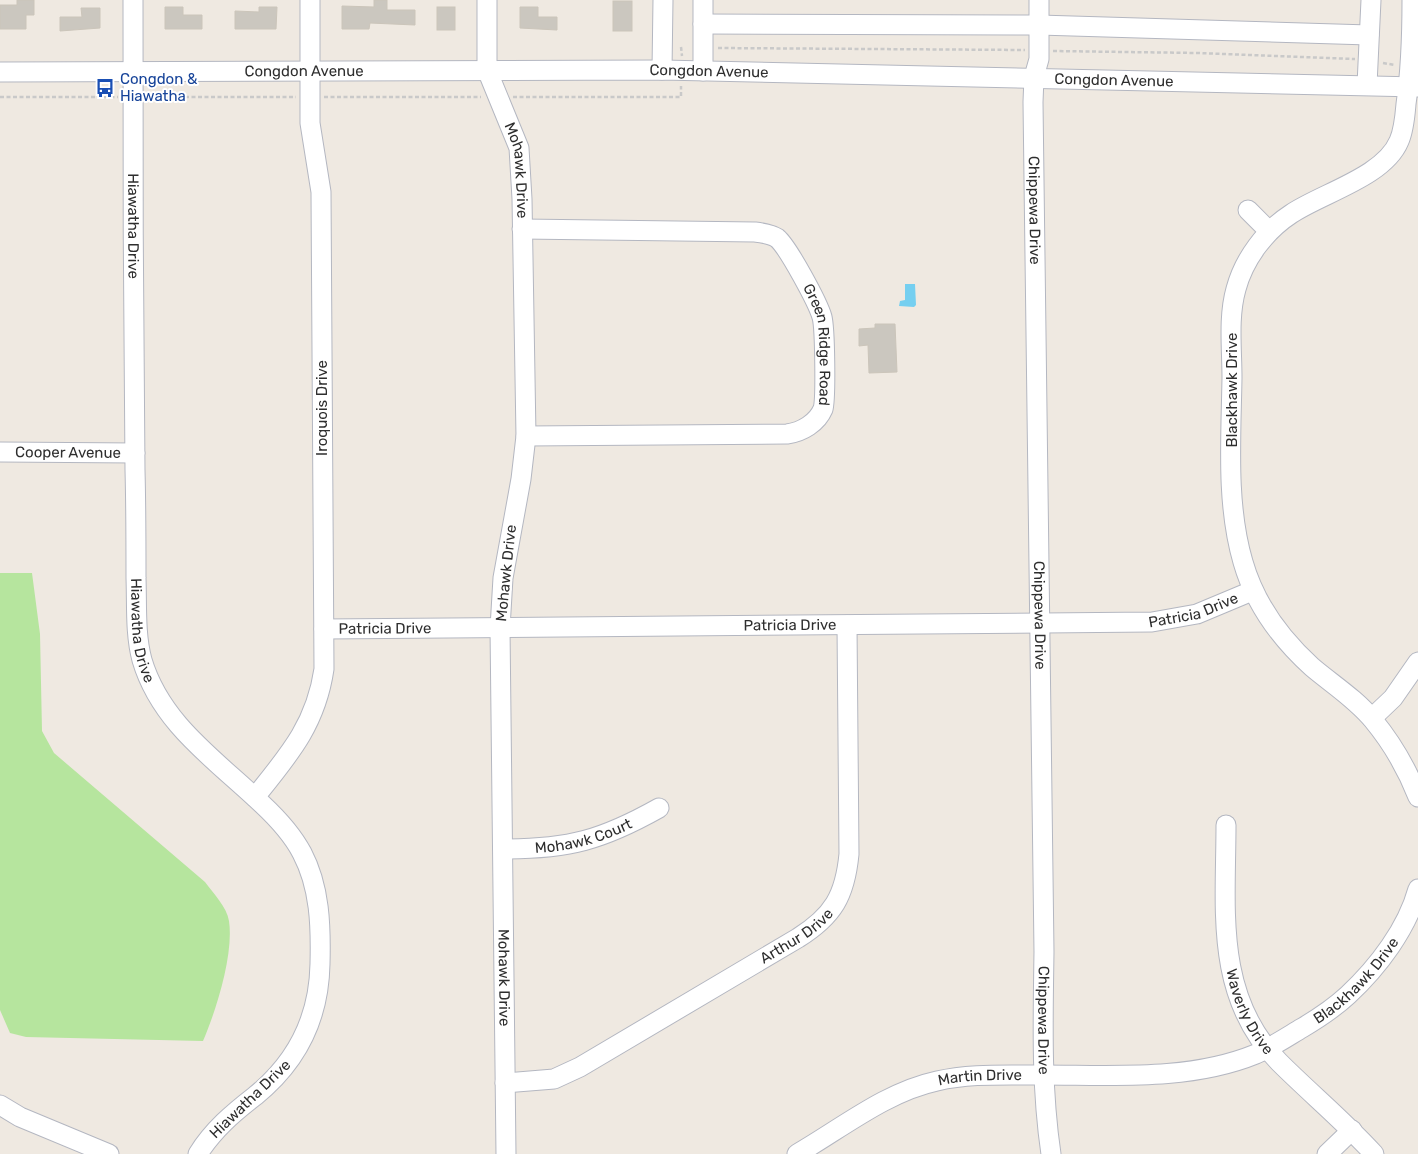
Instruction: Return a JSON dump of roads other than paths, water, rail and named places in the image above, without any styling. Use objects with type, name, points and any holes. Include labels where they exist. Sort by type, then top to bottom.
[{"type":"street","name":"Hiawatha Drive","points":[[134,0],[135,453],[138,632],[140,650],[158,700],[179,728],[254,797],[292,836],[303,856],[312,879],[320,922],[318,992],[309,1028],[290,1062],[256,1095],[227,1118],[198,1154]]},
{"type":"street","name":"Iroquois Drive","points":[[254,797],[290,753],[310,719],[319,696],[322,676],[324,629],[321,192],[310,123],[310,0]]},
{"type":"street","name":"Mohawk Drive","points":[[487,0],[487,70],[519,148],[526,436],[521,479],[503,578],[500,628],[506,1154]]},
{"type":"street","points":[[662,70],[663,0]]},
{"type":"street","points":[[703,0],[703,71]]},
{"type":"street","name":"Chippewa Drive","points":[[1040,0],[1039,59],[1034,77],[1044,952],[1043,1075],[1051,1154]]},
{"type":"street","points":[[1367,85],[1371,0]]},
{"type":"street","name":"Blackhawk Drive","points":[[1412,0],[1413,86],[1399,141],[1390,156],[1373,169],[1291,214],[1269,231],[1254,250],[1241,274],[1232,312],[1234,514],[1236,536],[1252,591],[1270,621],[1295,651],[1372,718],[1410,775],[1418,797]]},
{"type":"street","points":[[703,24],[1040,25],[1369,36]]},
{"type":"street","name":"Congdon Avenue","points":[[0,72],[662,70],[1413,86]]},
{"type":"street","points":[[1248,210],[1269,231]]},
{"type":"street","name":"Green Ridge Road","points":[[522,229],[755,232],[768,234],[784,246],[820,311],[824,330],[822,409],[812,424],[797,432],[787,434],[526,436]]},
{"type":"street","name":"Cooper Avenue","points":[[0,452],[135,453]]},
{"type":"street","name":"Patricia Drive","points":[[324,629],[1152,622],[1217,607],[1252,591]]},
{"type":"street","name":"Arthur Drive","points":[[505,1083],[554,1078],[580,1067],[815,928],[830,912],[844,885],[849,854],[847,625]]},
{"type":"street","points":[[1372,718],[1393,698],[1418,662]]},
{"type":"street","name":"Mohawk Court","points":[[503,849],[549,848],[579,843],[629,825],[659,808]]},
{"type":"street","name":"Waverly Drive","points":[[1226,825],[1226,937],[1229,969],[1242,1008],[1268,1048],[1374,1154]]},
{"type":"street","name":"Blackhawk Drive","points":[[1268,1048],[1333,1009],[1366,978],[1392,943],[1409,913],[1418,889]]},
{"type":"street","name":"Martin Drive","points":[[808,1152],[873,1108],[914,1087],[936,1081],[973,1075],[1171,1073],[1205,1069],[1238,1060],[1268,1048]]},
{"type":"street","points":[[0,1105],[20,1117],[109,1154]]},
{"type":"street","points":[[1327,1154],[1352,1130]]},
{"type":"water","points":[[905,284],[915,284],[916,305],[914,307],[899,306],[900,301],[905,300]]},
{"type":"place","name":"Congdon & Hiawatha","points":[[105,88]]}]
